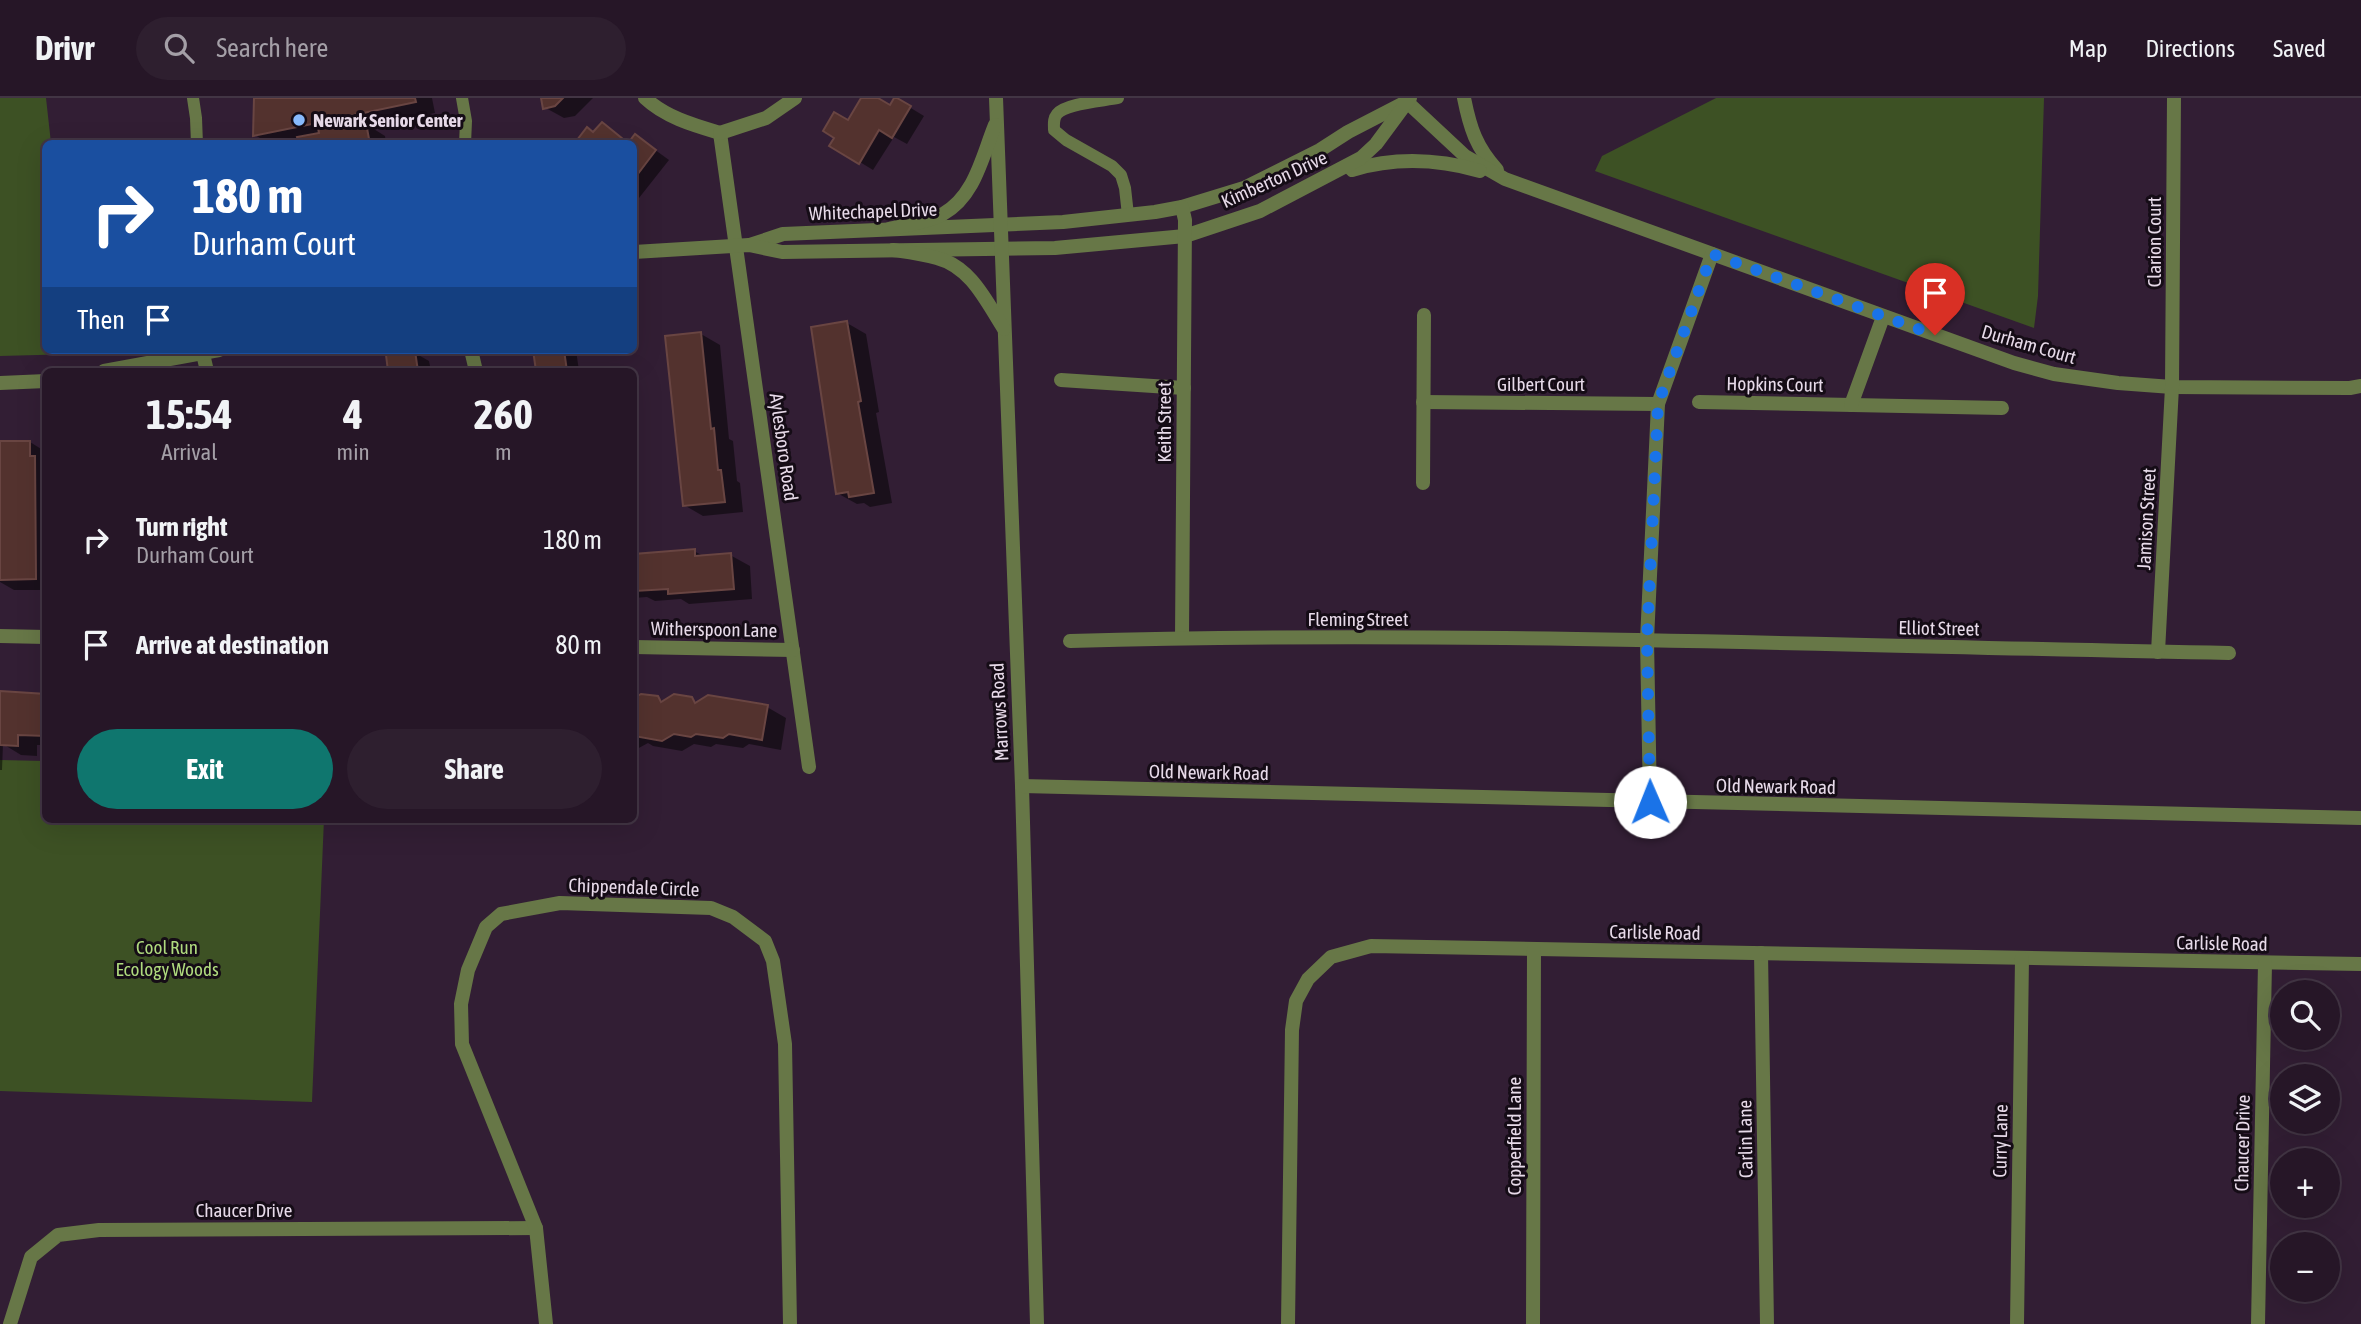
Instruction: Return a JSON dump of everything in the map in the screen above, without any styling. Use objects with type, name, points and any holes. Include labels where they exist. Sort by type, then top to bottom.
[{"type":"street","points":[[645,98],[688,124],[720,133],[766,118],[795,98]]},
{"type":"street","name":"Marrows Road","points":[[996,98],[1022,786],[1037,1324]]},
{"type":"street","points":[[1464,98],[1476,143],[1505,179]]},
{"type":"street","name":"Clarion Court","points":[[2172,387],[2174,98]]},
{"type":"street","name":"Kimberton Drive","points":[[1001,225],[1063,222],[1182,207],[1244,188],[1308,156],[1407,99]]},
{"type":"street","name":"Kimberton Drive","points":[[1002,248],[1055,248],[1185,236],[1259,211],[1362,158],[1376,144],[1407,99]]},
{"type":"street","name":"Durham Court","points":[[1407,99],[1465,156],[1505,179],[2014,363],[2088,380],[2172,387],[2361,386]]},
{"type":"street","points":[[889,229],[941,215],[963,200],[973,182],[997,120]]},
{"type":"street","name":"Aylesboro Road","points":[[720,133],[742,245],[809,767]]},
{"type":"street","points":[[1322,180],[1371,164],[1396,160],[1459,165],[1505,179]]},
{"type":"street","name":"Keith Street","points":[[1182,207],[1185,236],[1182,638]]},
{"type":"street","name":"Whitechapel Drive","points":[[637,252],[742,245],[783,234],[1001,225]]},
{"type":"street","name":"Whitechapel Drive","points":[[742,245],[782,251],[1002,248]]},
{"type":"street","points":[[893,250],[939,258],[958,267],[971,278],[1004,330]]},
{"type":"street","points":[[1650,802],[1647,640],[1658,404],[1712,254]]},
{"type":"street","points":[[1423,483],[1424,315]]},
{"type":"street","name":"Hopkins Court","points":[[1851,405],[1883,317]]},
{"type":"street","points":[[120,368],[193,354]]},
{"type":"street","points":[[1062,380],[1184,388]]},
{"type":"street","points":[[0,383],[42,381]]},
{"type":"street","name":"Jamison Street","points":[[2158,652],[2172,387]]},
{"type":"street","name":"Gilbert Court","points":[[1423,402],[1658,404]]},
{"type":"street","name":"Hopkins Court","points":[[1699,402],[2002,408]]},
{"type":"street","points":[[0,636],[42,636]]},
{"type":"street","name":"Fleming Street","points":[[1070,641],[1182,638],[1647,640]]},
{"type":"street","name":"Elliot Street","points":[[1647,640],[2230,653]]},
{"type":"street","name":"Witherspoon Lane","points":[[637,647],[793,650]]},
{"type":"street","name":"Old Newark Road","points":[[1022,786],[2361,818]]},
{"type":"street","name":"Chippendale Circle","points":[[545,1324],[536,1227],[462,1044],[461,1004],[468,970],[486,927],[501,914],[560,903],[711,908],[733,917],[765,941],[773,961],[785,1044],[790,1324]]},
{"type":"street","name":"Carlisle Road","points":[[1288,1324],[1292,1030],[1296,1001],[1308,979],[1331,957],[1371,946],[2361,964]]},
{"type":"street","name":"Copperfield Lane","points":[[1533,1324],[1534,949]]},
{"type":"street","name":"Carlin Lane","points":[[1760,953],[1767,1324]]},
{"type":"street","name":"Curry Lane","points":[[2017,1324],[2022,958]]},
{"type":"street","name":"Chaucer Drive","points":[[2258,1324],[2264,963]]},
{"type":"street","name":"Chaucer Drive","points":[[10,1324],[31,1257],[58,1235],[99,1230],[536,1227]]},
{"type":"lane","points":[[193,98],[197,140]]},
{"type":"lane","points":[[462,98],[466,121],[465,140]]},
{"type":"lane","points":[[1118,98],[1059,111],[1054,120],[1054,130],[1066,140],[1112,166],[1121,175],[1128,215]]},
{"type":"green space","points":[[0,98],[46,98],[51,140],[42,140],[42,354],[76,354],[0,356]]},
{"type":"green space","points":[[1716,98],[2044,98],[2038,296],[2034,328],[1595,171],[1602,156]]},
{"type":"green space","name":"Cool Run Ecology Woods","points":[[0,760],[42,761],[42,823],[324,823],[312,1102],[0,1091]]},
{"type":"building","name":"Newark Senior Center","points":[[254,98],[415,98],[416,102],[344,117],[345,127],[366,123],[369,140],[298,140],[297,137],[319,133],[317,123],[253,136]]},
{"type":"building","points":[[541,98],[563,98],[555,106],[543,109]]},
{"type":"building","points":[[861,98],[878,98],[890,105],[894,98],[897,98],[911,106],[892,138],[879,130],[859,164],[829,146],[834,138],[823,131],[834,112],[848,120]]},
{"type":"building","points":[[602,122],[624,140],[577,140],[587,127],[593,132]]},
{"type":"building","points":[[635,134],[656,150],[637,175],[637,140],[630,140]]},
{"type":"building","points":[[847,321],[874,493],[849,497],[848,492],[836,494],[811,327]]},
{"type":"building","points":[[701,332],[711,429],[714,428],[718,470],[721,470],[725,502],[683,506],[665,336]]},
{"type":"building","points":[[415,354],[418,368],[388,368],[386,355]]},
{"type":"building","points":[[534,354],[565,354],[567,368],[536,368]]},
{"type":"building","points":[[0,441],[30,441],[30,456],[35,456],[36,579],[0,580]]},
{"type":"building","points":[[695,549],[695,556],[731,553],[734,589],[668,594],[668,589],[637,591],[637,554]]},
{"type":"building","points":[[0,691],[42,694],[42,736],[18,735],[18,746],[0,745]]},
{"type":"building","points":[[641,694],[658,696],[661,702],[674,694],[692,697],[695,703],[708,695],[768,705],[762,740],[729,734],[723,738],[674,734],[662,741],[637,737],[637,696]]},
{"type":"place","name":"Newark Senior Center","points":[[299,120]]},
{"type":"route","points":[[1650,802],[1647,640],[1658,404],[1712,254],[1935,335]]}]
